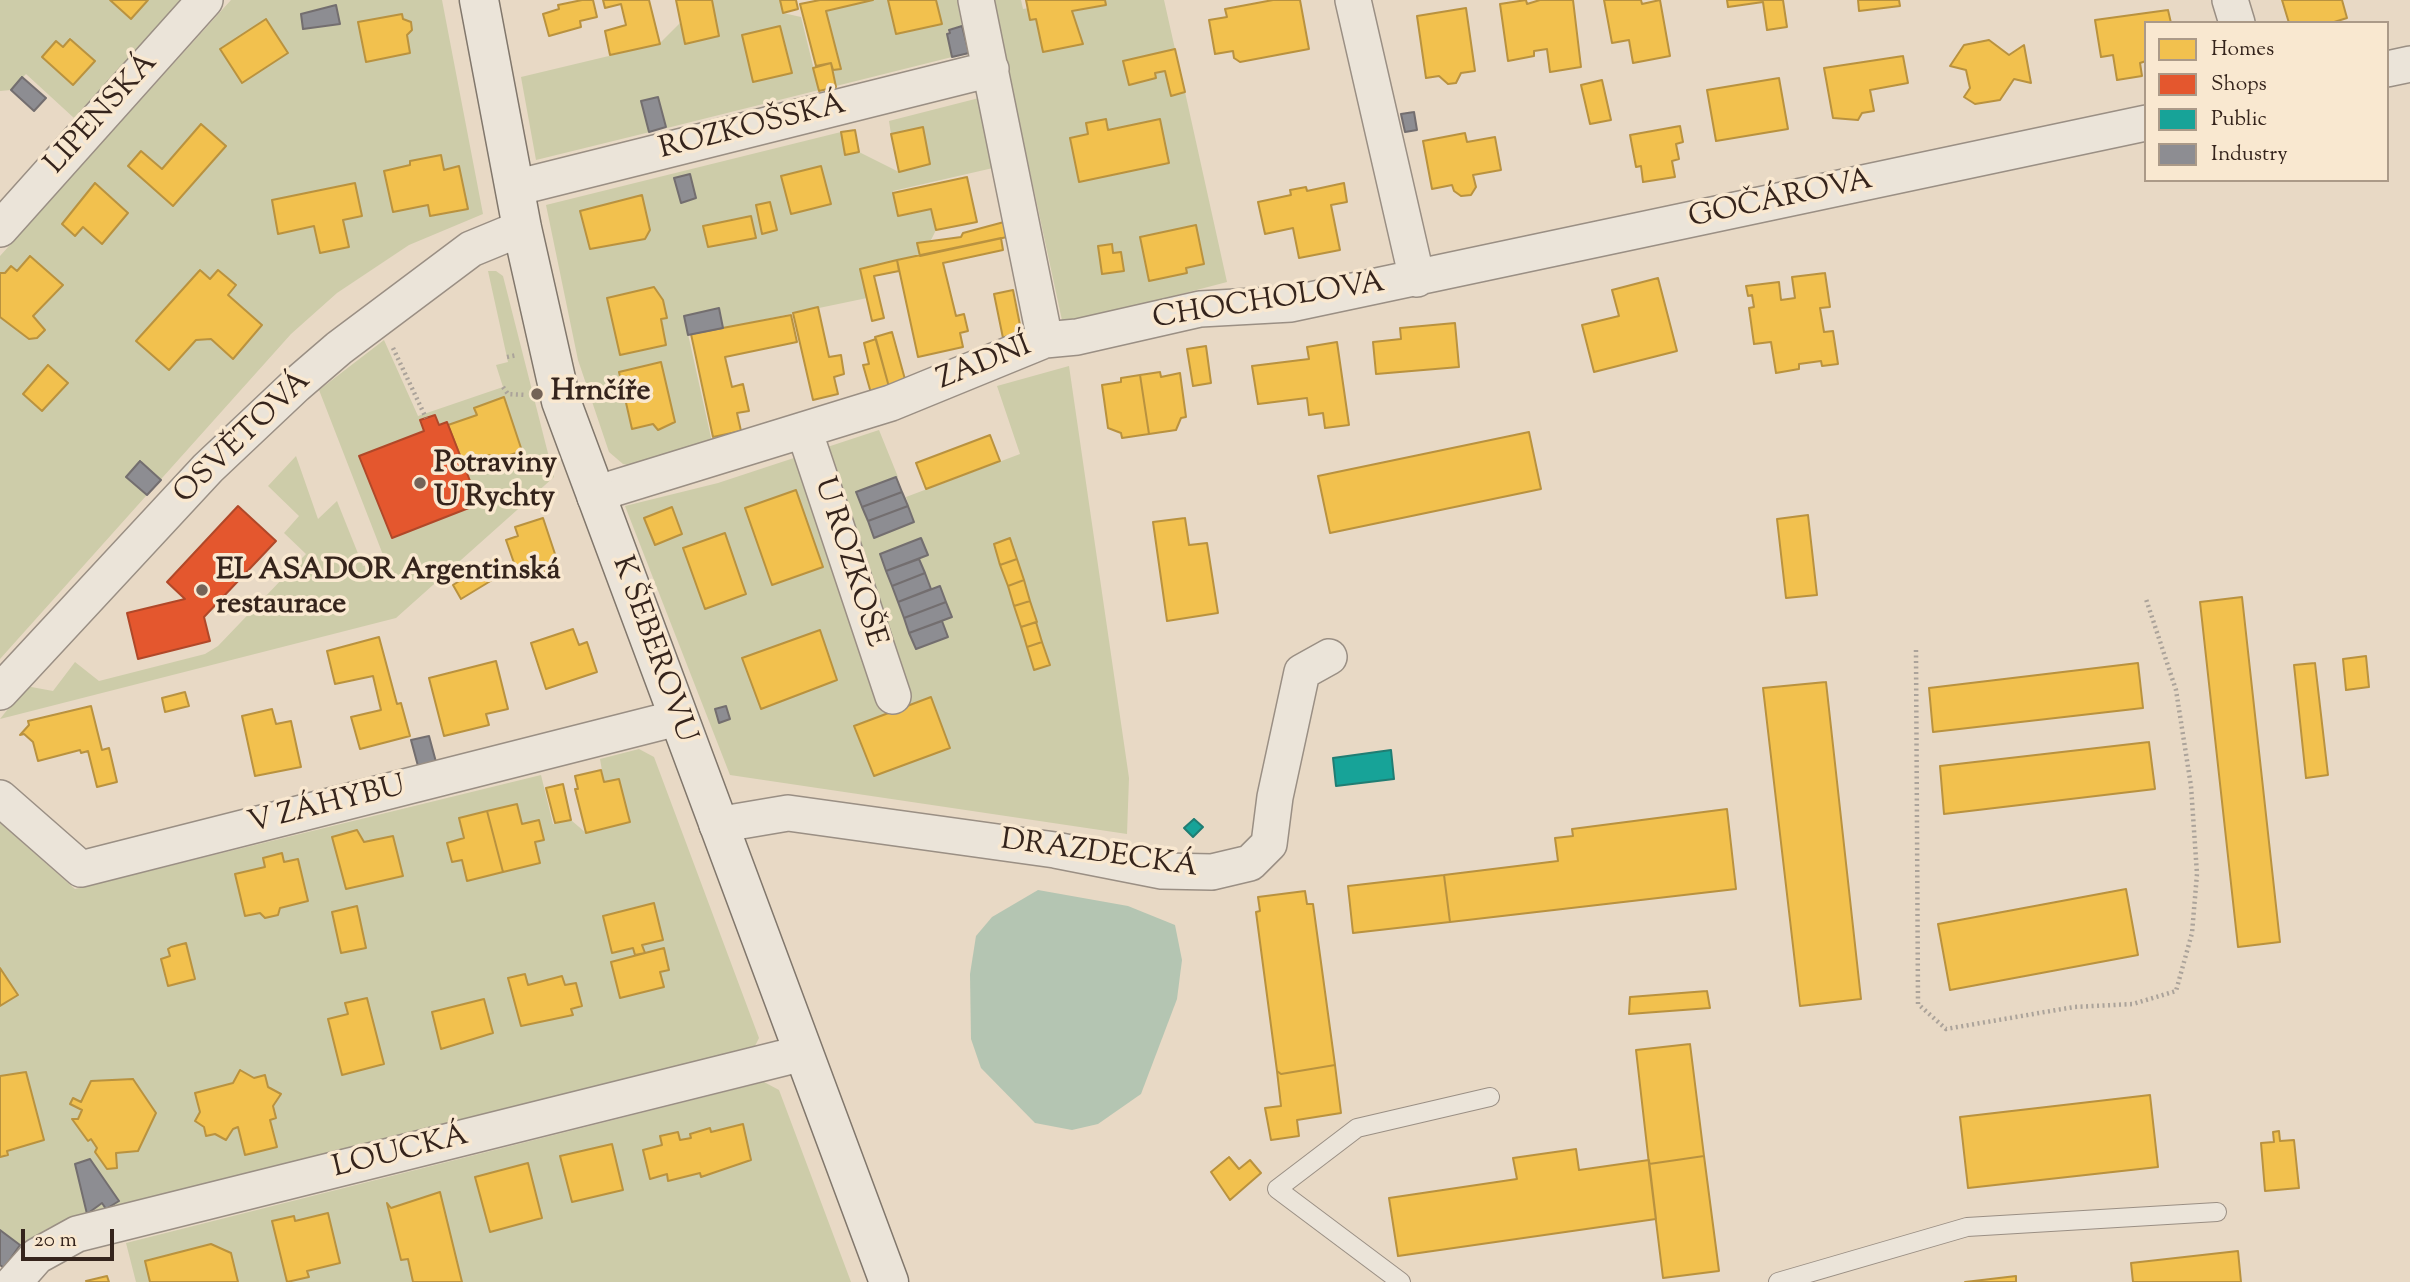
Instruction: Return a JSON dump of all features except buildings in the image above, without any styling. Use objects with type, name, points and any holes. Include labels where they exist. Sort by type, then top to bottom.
[{"type":"street","name":"LIPENSKÁ","points":[[0,229],[205,0]]},
{"type":"street","name":"K ŠEBEROVU","points":[[479,0],[522,228],[561,401],[889,1282]]},
{"type":"street","name":"ZADNÍ","points":[[595,497],[891,403],[1045,340],[976,0]]},
{"type":"street","name":"CHOCHOLOVA","points":[[1045,340],[1077,337],[1200,309],[1291,304],[1417,279],[1353,0]]},
{"type":"street","points":[[2230,0],[2236,21]]},
{"type":"street","points":[[2389,69],[2410,64]]},
{"type":"street","name":"ROZKOŠSKÁ","points":[[515,188],[991,69]]},
{"type":"street","name":"GOČÁROVA","points":[[1417,279],[2144,123]]},
{"type":"street","name":"OSVĚTOVÁ","points":[[0,692],[208,468],[296,385],[339,348],[471,249],[522,228]]},
{"type":"street","name":"U ROZKOŠE","points":[[804,430],[892,696]]},
{"type":"street","name":"DRAZDECKÁ","points":[[717,825],[788,813],[1055,850],[1162,871],[1212,872],[1250,863],[1269,844],[1275,797],[1302,673],[1329,657]]},
{"type":"street","name":"V ZÁHYBU","points":[[0,798],[81,869],[677,718]]},
{"type":"street","name":"LOUCKÁ","points":[[14,1282],[37,1256],[77,1234],[803,1053]]},
{"type":"lane","points":[[1401,1282],[1277,1189],[1357,1128],[1490,1097]]},
{"type":"lane","points":[[1779,1282],[1967,1227],[2217,1212]]},
{"type":"path","points":[[392,346],[426,418]]},
{"type":"path","points":[[503,387],[508,394],[534,396]]},
{"type":"path","points":[[1916,650],[1918,1004],[1946,1029],[2074,1007],[2133,1004],[2176,990],[2192,933],[2197,874],[2191,786],[2176,690],[2147,599]]},
{"type":"shaded area","points":[[0,0],[181,0],[74,118],[26,74],[11,90],[0,91]]},
{"type":"shaded area","points":[[231,0],[442,0],[483,214],[409,245],[337,293],[291,334],[0,659],[0,256]]},
{"type":"shaded area","points":[[712,0],[780,0],[783,13],[801,17],[819,90],[667,128],[658,97],[642,102],[650,132],[536,160],[521,77],[659,44],[681,22],[685,43],[719,36]]},
{"type":"shaded area","points":[[873,0],[957,0],[962,26],[949,29],[947,34],[952,57],[836,86],[833,70],[840,69],[826,11]]},
{"type":"shaded area","points":[[993,0],[1021,0],[1023,9],[1029,8],[1036,19],[1043,52],[1083,44],[1072,11],[1105,5],[1105,0],[1164,0],[1175,49],[1123,62],[1129,84],[1156,78],[1155,73],[1165,71],[1171,95],[1185,92],[1227,282],[1063,325]]},
{"type":"shaded area","points":[[979,98],[993,168],[893,191],[898,216],[931,209],[936,230],[931,240],[917,243],[920,256],[860,269],[867,298],[723,328],[719,308],[684,316],[712,442],[632,466],[623,464],[609,452],[578,360],[546,205],[841,132],[845,154],[859,152],[899,172],[930,164],[923,127],[891,134],[889,121]]},
{"type":"shaded area","points":[[488,271],[496,271],[503,276],[554,477],[396,618],[0,719],[26,686],[53,691],[75,662],[99,681],[205,654],[218,646],[306,554],[284,533],[299,516],[268,486],[296,456],[318,519],[337,501],[363,566],[385,560],[319,390],[384,340],[418,416],[503,387],[496,365],[508,362]]},
{"type":"shaded area","points":[[1069,366],[1129,778],[1127,834],[730,775],[625,506],[718,483],[879,430],[898,477],[856,492],[874,538],[914,522],[906,497],[1020,454],[997,386]],"holes":[[[921,538],[886,571],[880,554]]]},
{"type":"shaded area","points":[[639,749],[654,757],[759,1038],[755,1046],[73,1218],[50,1227],[20,1245],[0,1230],[0,823],[75,889],[541,775],[553,824],[571,820],[586,833],[629,822],[619,779],[604,782],[600,759]]},
{"type":"shaded area","points":[[1038,890],[1128,906],[1175,925],[1182,960],[1177,999],[1141,1094],[1098,1124],[1072,1130],[1035,1123],[981,1068],[971,1039],[970,974],[976,936],[992,917]]},
{"type":"shaded area","points":[[764,1082],[779,1090],[851,1282],[136,1282],[126,1243]]},
{"type":"place","name":"Hrnčíře","points":[[537,394]]},
{"type":"place","name":"Potraviny U Rychty","points":[[420,483]]},
{"type":"place","name":"EL ASADOR Argentinská restaurace","points":[[202,590]]}]
